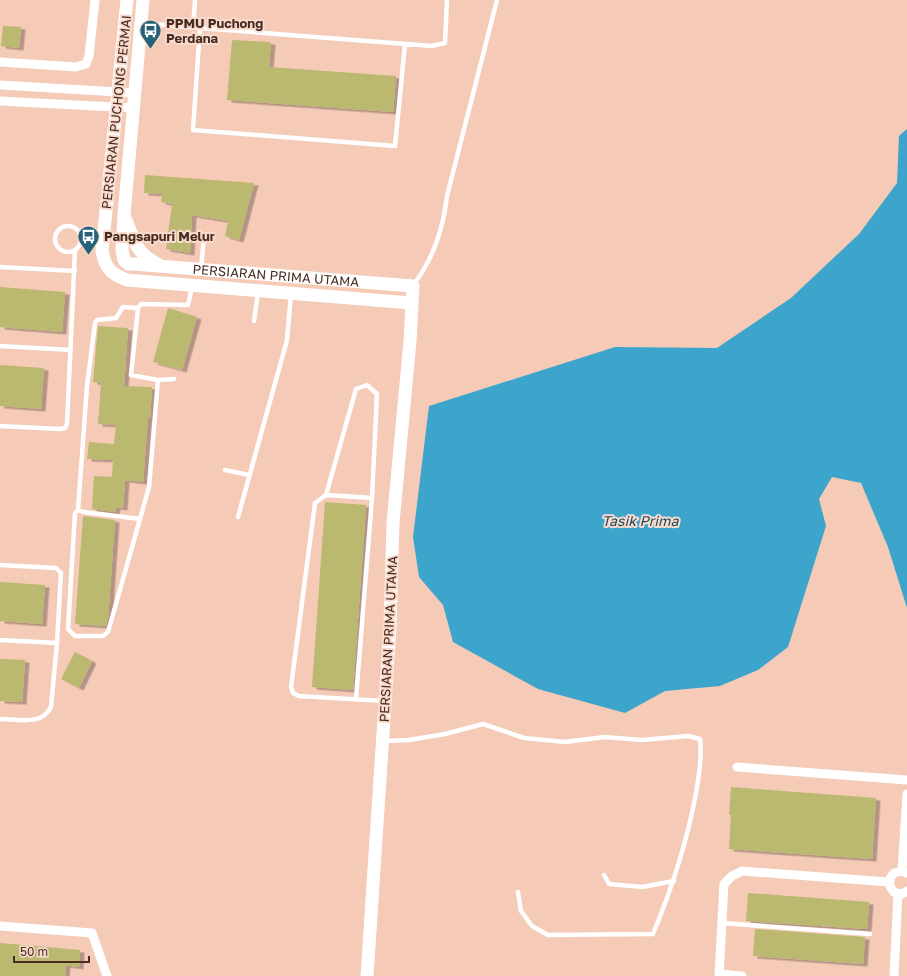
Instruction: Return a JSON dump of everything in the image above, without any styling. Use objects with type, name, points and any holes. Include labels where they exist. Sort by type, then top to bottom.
[{"type":"main road","name":"PERSIARAN PUCHONG PERMAI","points":[[108,270],[104,262],[102,251],[127,0]]},
{"type":"main road","name":"PERSIARAN PUCHONG PERMAI","points":[[124,260],[122,250],[124,215],[143,0]]},
{"type":"main road","points":[[124,215],[134,244],[146,258],[163,266]]},
{"type":"main road","name":"PERSIARAN PRIMA UTAMA","points":[[124,260],[133,264],[413,286],[410,341],[393,523],[383,741],[367,976]]},
{"type":"main road","points":[[108,270],[124,260]]},
{"type":"main road","points":[[192,285],[197,268]]},
{"type":"main road","name":"PERSIARAN PRIMA UTAMA","points":[[108,270],[116,276],[127,280],[411,303]]},
{"type":"street","points":[[0,62],[76,67],[86,64],[89,56],[95,0]]},
{"type":"street","points":[[0,86],[135,93]]},
{"type":"street","points":[[0,101],[134,108]]},
{"type":"street","points":[[737,767],[907,780]]},
{"type":"street","points":[[894,976],[902,892],[891,889],[889,882],[894,873],[904,872],[907,794]]},
{"type":"street","points":[[742,976],[719,975],[724,884],[732,876],[742,871],[889,882]]},
{"type":"street","points":[[0,926],[92,933],[107,976]]},
{"type":"lane","points":[[193,28],[195,0]]},
{"type":"lane","points":[[141,23],[432,46],[445,44],[448,0]]},
{"type":"lane","points":[[413,286],[421,275],[438,240],[447,196],[497,0]]},
{"type":"lane","points":[[200,28],[195,120],[193,130],[395,146],[405,44]]},
{"type":"lane","points":[[0,426],[60,429],[65,428],[67,424],[75,250],[82,239],[80,231],[76,228],[68,225],[60,228],[57,231],[55,240],[58,248],[66,252],[75,250]]},
{"type":"lane","points":[[197,268],[204,238]]},
{"type":"lane","points":[[0,267],[74,271]]},
{"type":"lane","points":[[174,379],[158,380],[131,375],[138,308],[140,304],[188,305],[192,285]]},
{"type":"lane","points":[[254,321],[258,290]]},
{"type":"lane","points":[[238,517],[287,340],[291,293]]},
{"type":"lane","points":[[138,308],[123,307],[116,318],[104,318],[97,320],[95,323],[87,386],[78,510],[75,513],[68,629],[75,636],[103,636],[108,632],[149,487],[158,380]]},
{"type":"lane","points":[[0,346],[71,350]]},
{"type":"lane","points":[[356,698],[372,498],[377,394],[367,385],[356,389],[326,495],[315,503],[291,687],[293,693],[298,696],[352,700],[356,698],[385,701]]},
{"type":"lane","points":[[225,470],[249,476]]},
{"type":"lane","points":[[326,495],[372,498]]},
{"type":"lane","points":[[78,510],[83,512],[140,519]]},
{"type":"lane","points":[[0,565],[59,570],[61,573],[57,643],[51,707],[48,715],[42,719],[34,720],[0,719]]},
{"type":"lane","points":[[0,640],[57,643]]},
{"type":"lane","points":[[383,741],[409,740],[445,734],[483,724],[524,738],[565,742],[605,737],[642,740],[688,736],[700,739],[702,758],[690,827],[674,881],[653,934],[644,936],[548,935],[532,926],[521,910],[518,892]]},
{"type":"lane","points":[[604,875],[609,884],[616,885],[642,887],[674,881]]},
{"type":"lane","points":[[722,923],[870,934]]},
{"type":"water","name":"Tasik Prima","points":[[907,129],[907,608],[888,547],[861,483],[832,477],[819,499],[826,526],[788,647],[758,670],[720,686],[665,691],[625,713],[538,689],[453,642],[443,605],[419,577],[413,537],[429,406],[615,347],[717,348],[791,298],[859,234],[897,183],[899,136]]},
{"type":"building","points":[[3,26],[21,27],[19,48],[1,46]]},
{"type":"building","points":[[232,40],[271,42],[269,67],[396,76],[393,112],[227,100]]},
{"type":"building","points":[[145,175],[254,183],[239,240],[225,236],[228,221],[192,215],[190,253],[166,249],[172,204],[161,202],[162,194],[144,193]]},
{"type":"building","points":[[0,287],[65,292],[62,332],[0,327]]},
{"type":"building","points":[[168,308],[197,317],[182,370],[153,362]]},
{"type":"building","points":[[98,326],[128,328],[124,386],[152,387],[143,482],[125,480],[123,508],[116,507],[115,512],[92,509],[94,476],[112,477],[113,460],[87,459],[89,442],[114,444],[116,425],[98,424],[101,383],[93,382]]},
{"type":"building","points":[[0,365],[44,368],[41,409],[0,406]]},
{"type":"building","points":[[325,502],[366,505],[353,690],[312,687]]},
{"type":"building","points":[[83,516],[115,520],[108,618],[106,626],[75,624]]},
{"type":"building","points":[[0,582],[45,585],[42,624],[0,621]]},
{"type":"building","points":[[75,652],[92,661],[79,688],[61,679]]},
{"type":"building","points":[[0,659],[25,660],[22,702],[0,701]]},
{"type":"building","points":[[731,787],[876,798],[872,859],[729,849]]},
{"type":"building","points":[[748,893],[869,902],[867,929],[746,921]]},
{"type":"building","points":[[755,929],[865,937],[863,964],[753,956]]},
{"type":"building","points":[[0,943],[80,950],[79,967],[66,965],[65,976],[0,976]]},
{"type":"place","name":"PPMU Puchong Perdana","points":[[150,50]]},
{"type":"place","name":"Pangsapuri Melur","points":[[89,256]]}]
